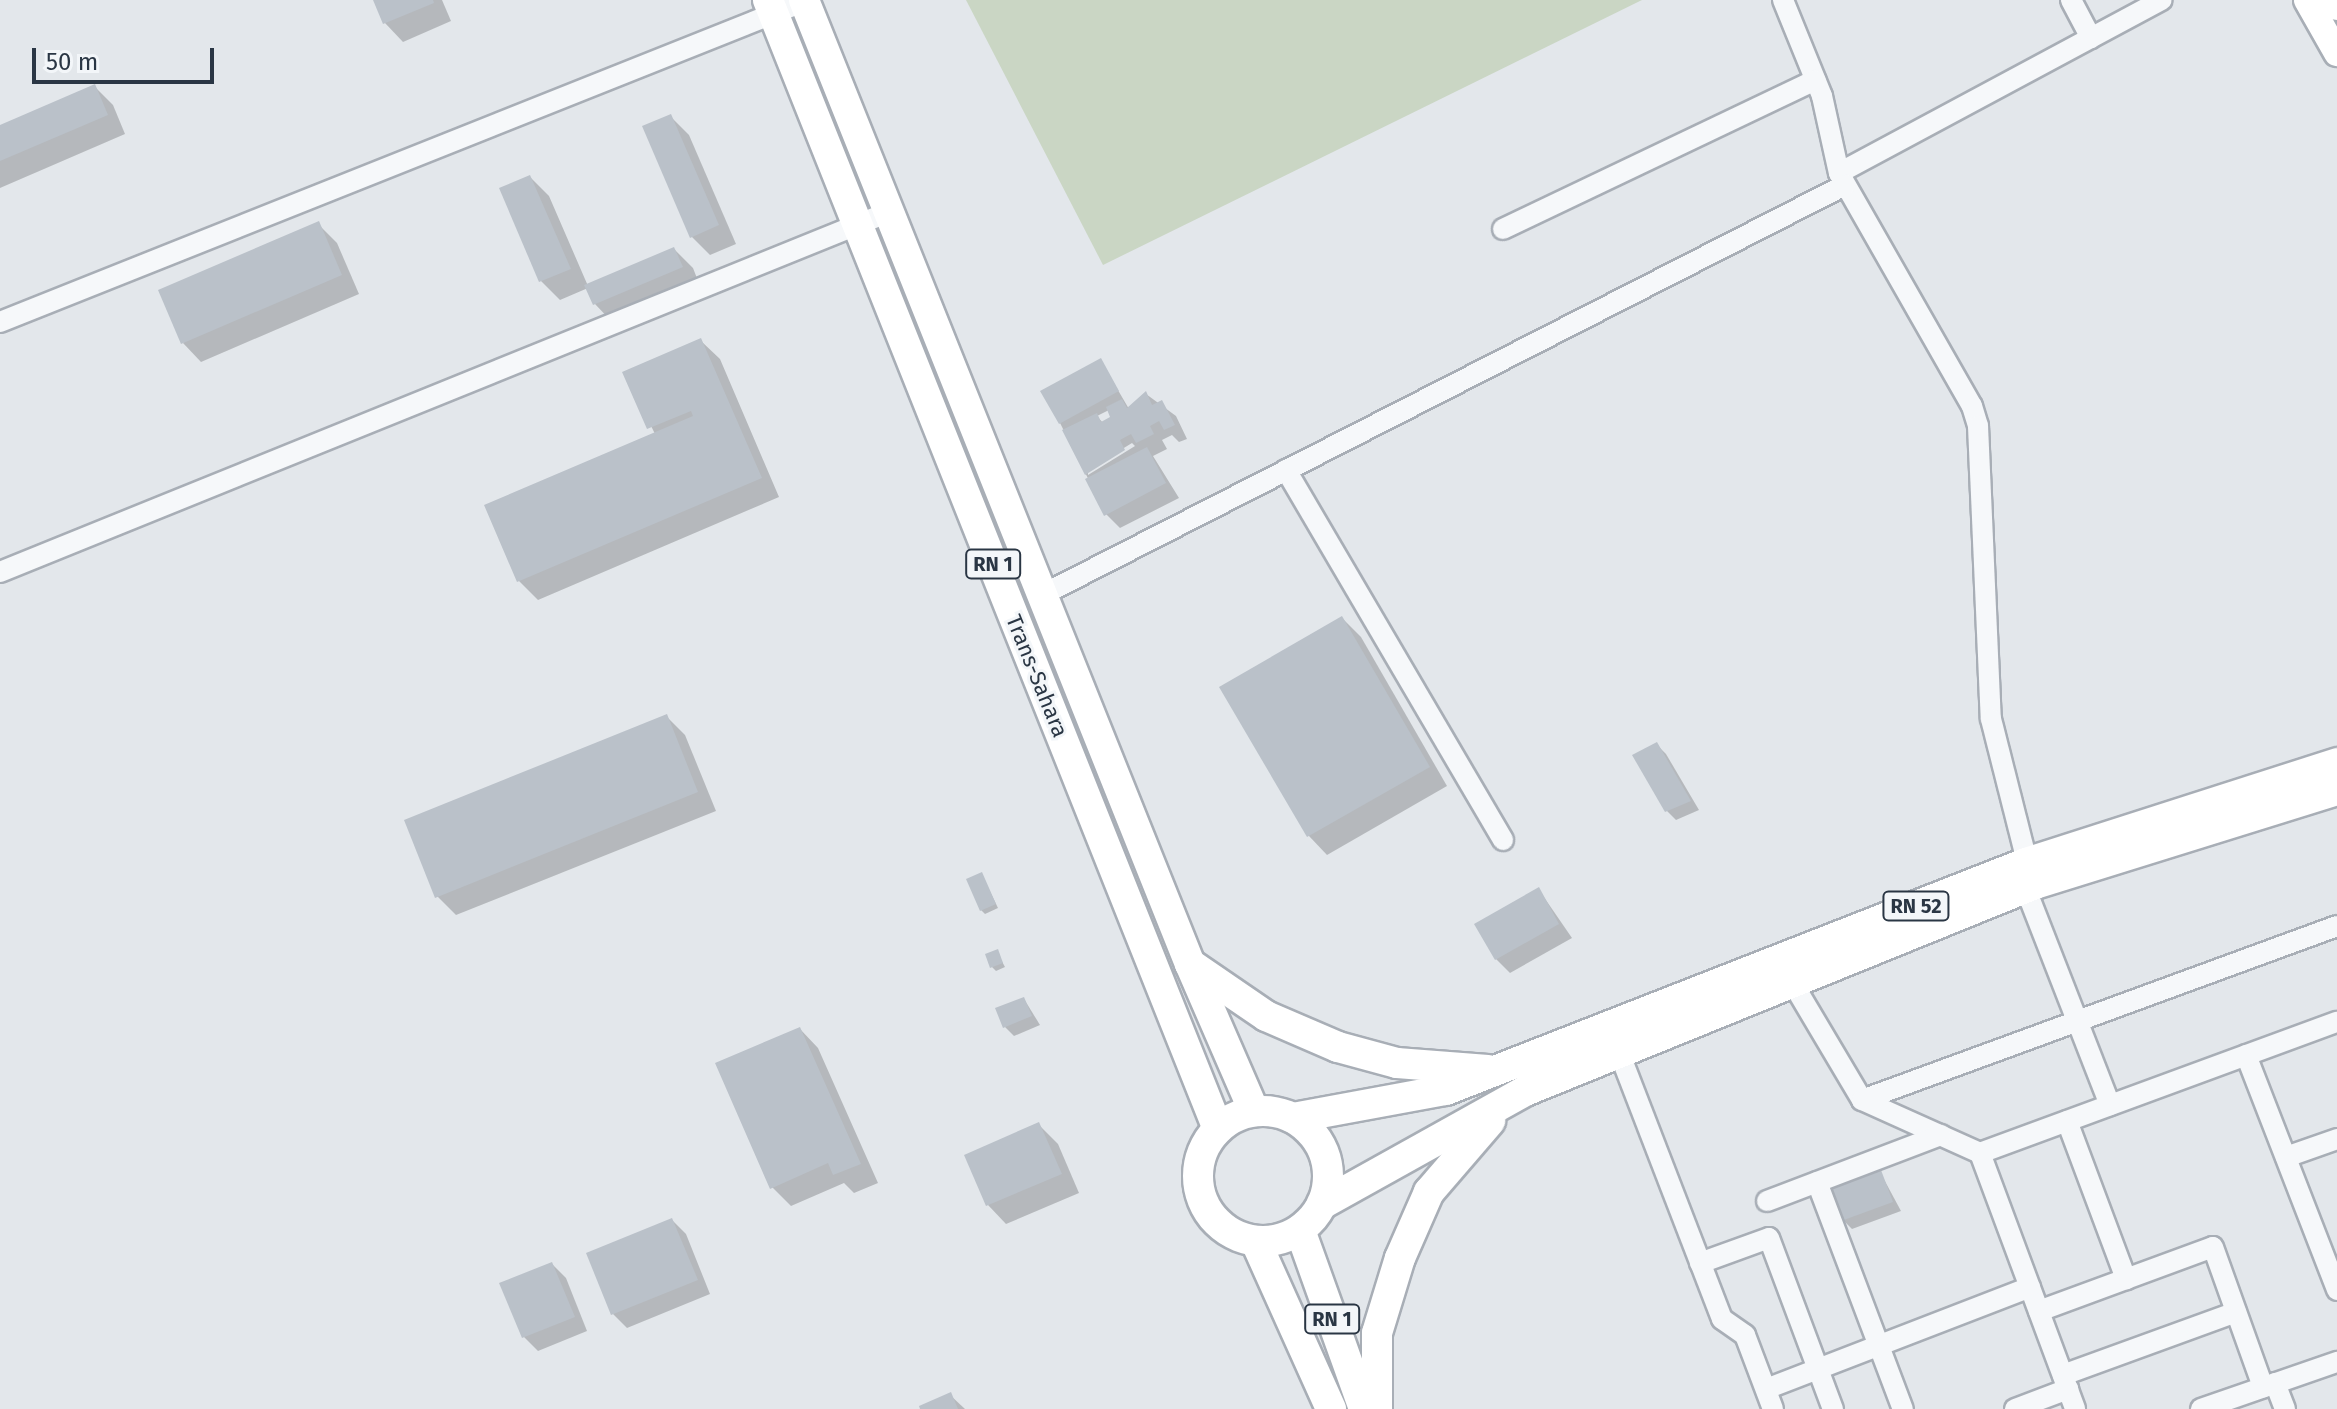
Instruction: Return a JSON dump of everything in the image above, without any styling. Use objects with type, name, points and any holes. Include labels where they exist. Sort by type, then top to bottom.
[{"type":"main road","name":"Trans-Sahara","points":[[805,0],[1190,964],[1254,1111]]},
{"type":"main road","points":[[2307,0],[2337,53]]},
{"type":"main road","points":[[2333,0],[2337,7]]},
{"type":"main road","name":"Trans-Sahara","points":[[770,7],[1218,1129]]},
{"type":"main road","name":"RN 52","points":[[1502,1071],[2337,763]]},
{"type":"main road","name":"RN 52","points":[[1525,1091],[1792,982],[2029,878],[2337,791]]},
{"type":"main road","points":[[1190,964],[1266,1016],[1338,1047],[1397,1063],[1502,1071]]},
{"type":"main road","points":[[1502,1071],[1446,1090],[1293,1118],[1254,1111],[1218,1129],[1198,1165],[1205,1207],[1226,1230],[1256,1242],[1300,1230],[1322,1204],[1525,1091]]},
{"type":"main road","points":[[1377,1409],[1377,1333],[1400,1258],[1429,1192],[1474,1135],[1525,1091]]},
{"type":"main road","points":[[1293,1118],[1321,1146],[1328,1185],[1322,1204]]},
{"type":"main road","name":"RN 1","points":[[1300,1230],[1364,1409]]},
{"type":"main road","name":"RN 1","points":[[1256,1242],[1331,1409]]},
{"type":"street","points":[[0,322],[770,7],[805,0]]},
{"type":"street","points":[[1783,0],[1815,80],[1842,179],[1972,406],[1978,426],[1991,719],[2029,878],[2077,1021],[2110,1105]]},
{"type":"street","points":[[2071,0],[2091,38]]},
{"type":"street","points":[[1042,595],[1842,179],[2161,0]]},
{"type":"street","points":[[1503,229],[1815,80]]},
{"type":"street","points":[[0,572],[889,212]]},
{"type":"street","points":[[1286,470],[1503,840]]},
{"type":"street","points":[[1862,1100],[2337,926]]},
{"type":"street","points":[[1792,982],[1862,1100],[1980,1153],[2075,1409]]},
{"type":"street","points":[[1980,1153],[2337,1022]]},
{"type":"street","points":[[1619,1052],[1722,1319],[1745,1335],[1773,1409]]},
{"type":"street","points":[[2246,1055],[2335,1280]]},
{"type":"street","points":[[2067,1121],[2126,1279]]},
{"type":"street","points":[[1767,1201],[1941,1135]]},
{"type":"street","points":[[2286,1157],[2337,1139]]},
{"type":"street","points":[[1817,1182],[1903,1409]]},
{"type":"street","points":[[1700,1263],[1769,1238],[1833,1409]]},
{"type":"street","points":[[2039,1311],[2213,1247],[2236,1312],[2269,1385],[2285,1409]]},
{"type":"street","points":[[1766,1389],[2030,1287]]},
{"type":"street","points":[[2015,1409],[2065,1382],[2236,1312]]},
{"type":"street","points":[[2201,1409],[2337,1362]]},
{"type":"green space","points":[[966,0],[1642,0],[1103,265]]},
{"type":"building","points":[[373,0],[433,0],[434,3],[383,24]]},
{"type":"building","points":[[95,84],[108,115],[0,161],[0,125]]},
{"type":"building","points":[[671,114],[719,225],[690,238],[642,126]]},
{"type":"building","points":[[530,175],[571,269],[539,282],[499,188]]},
{"type":"building","points":[[319,221],[342,275],[181,344],[158,290]]},
{"type":"building","points":[[674,247],[683,267],[593,305],[584,285]]},
{"type":"building","points":[[701,338],[762,478],[517,582],[484,505],[693,416],[691,411],[647,429],[622,372]]},
{"type":"building","points":[[1101,358],[1119,391],[1059,424],[1040,391]]},
{"type":"building","points":[[1146,391],[1152,405],[1162,400],[1175,425],[1164,430],[1159,421],[1150,426],[1154,434],[1136,443],[1131,434],[1120,440],[1125,450],[1085,475],[1062,430],[1097,413],[1101,422],[1110,417],[1106,407],[1122,399],[1127,408]]},
{"type":"building","points":[[1147,447],[1166,483],[1104,516],[1085,479]]},
{"type":"building","points":[[1342,616],[1430,767],[1307,837],[1219,687]]},
{"type":"building","points":[[667,714],[698,792],[435,898],[404,820]]},
{"type":"building","points":[[1657,742],[1691,801],[1665,812],[1632,755]]},
{"type":"building","points":[[982,872],[996,904],[980,911],[966,879]]},
{"type":"building","points":[[1539,887],[1559,924],[1495,960],[1474,924]]},
{"type":"building","points":[[998,949],[1003,963],[990,968],[985,954]]},
{"type":"building","points":[[1024,997],[1032,1016],[1003,1028],[995,1008]]},
{"type":"building","points":[[800,1027],[861,1164],[833,1175],[828,1163],[770,1189],[715,1063]]},
{"type":"building","points":[[1039,1122],[1062,1174],[986,1206],[964,1155]]},
{"type":"building","points":[[1881,1170],[1893,1202],[1841,1221],[1829,1189]]},
{"type":"building","points":[[672,1218],[698,1280],[611,1315],[586,1253]]},
{"type":"building","points":[[552,1262],[575,1317],[522,1338],[499,1283]]},
{"type":"building","points":[[951,1392],[958,1409],[920,1409],[919,1406]]}]
